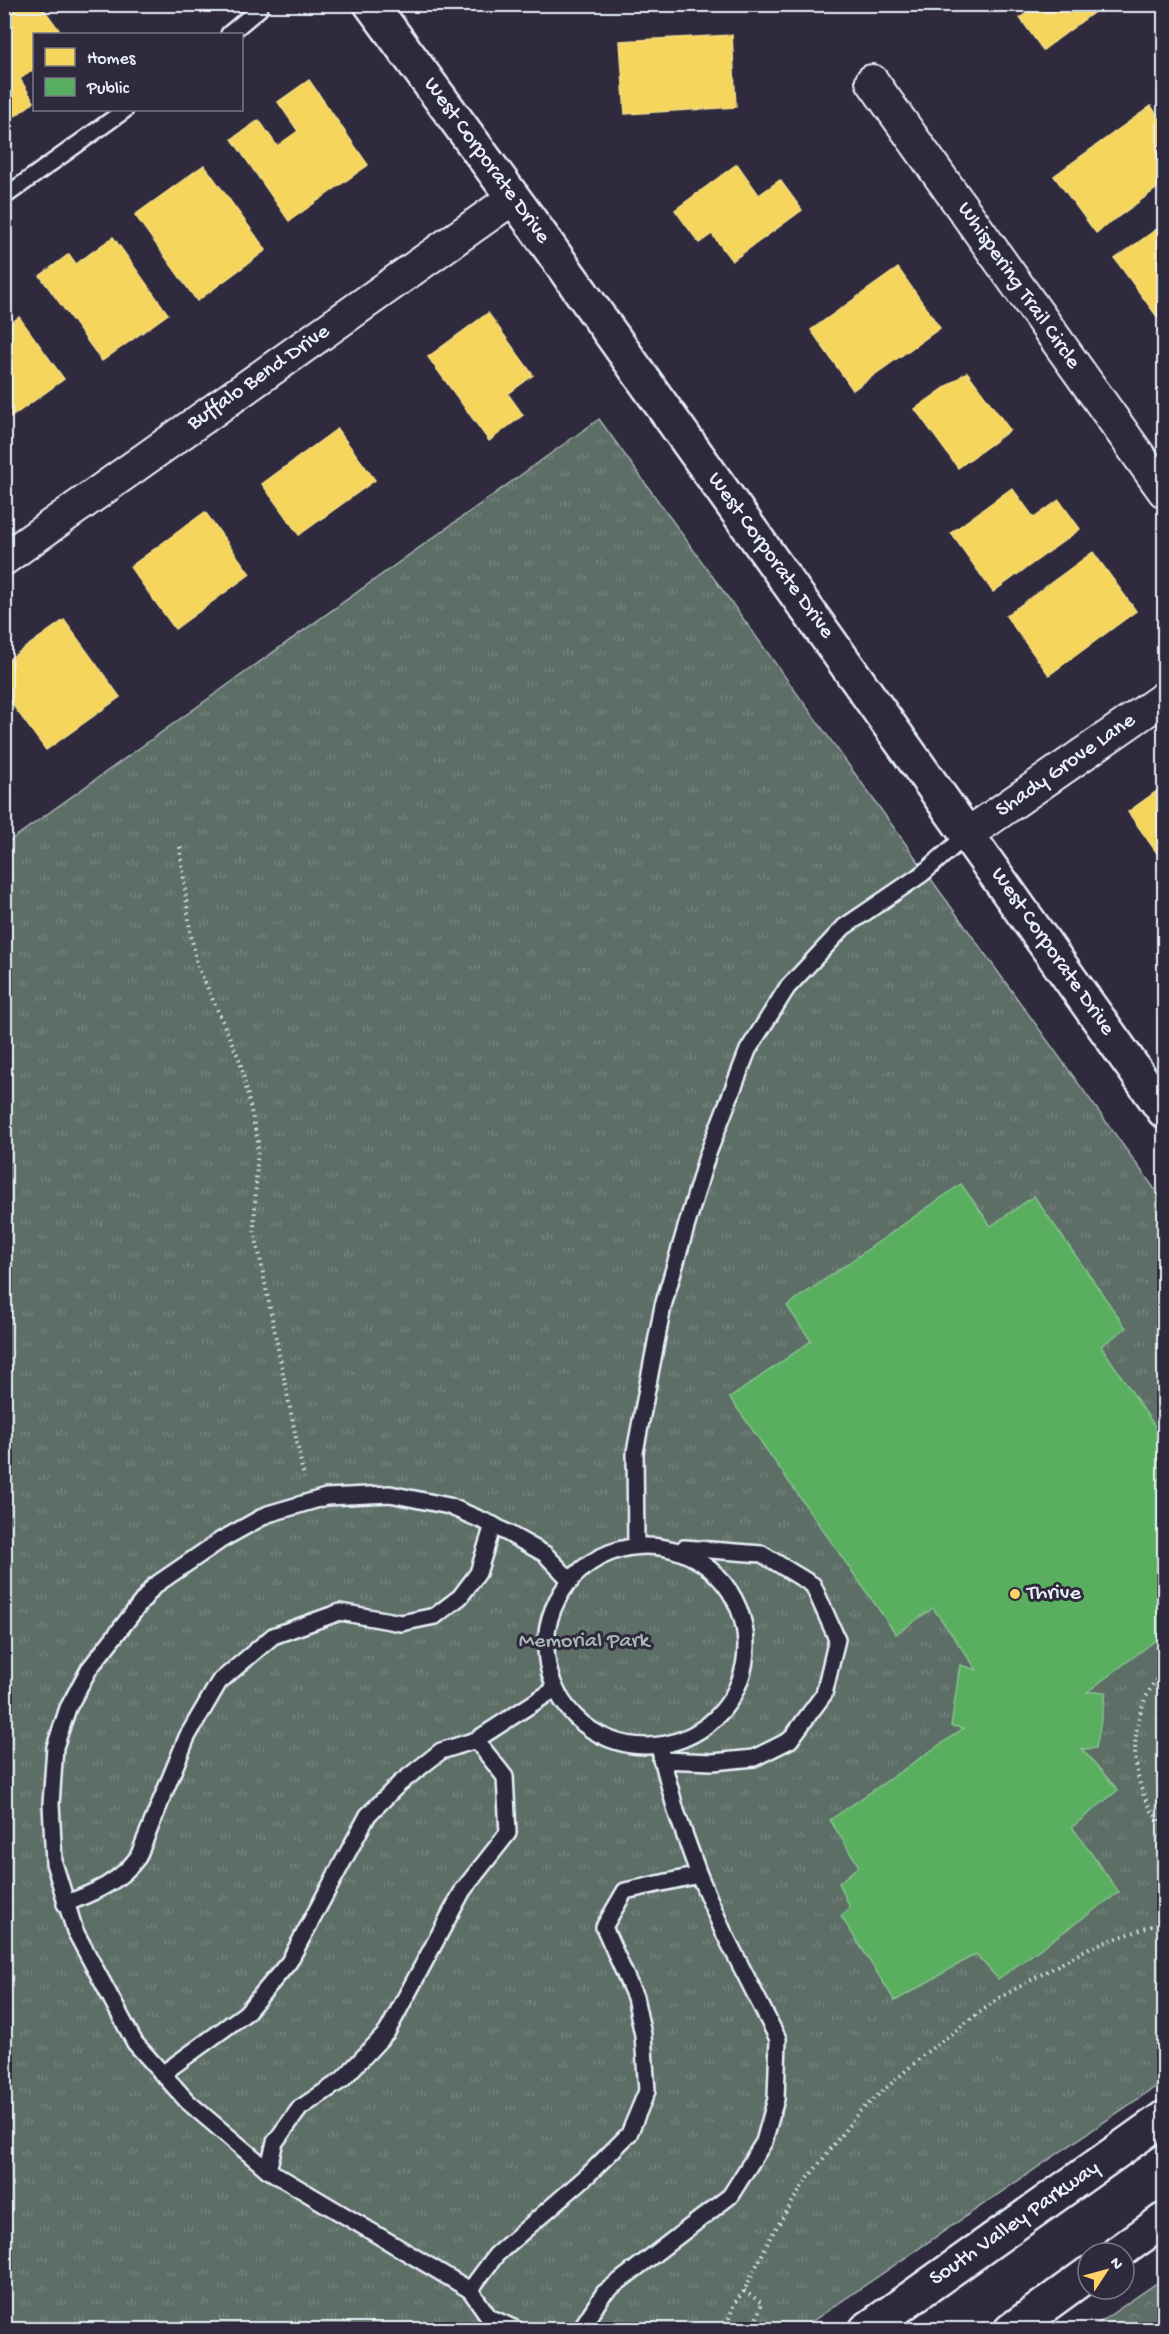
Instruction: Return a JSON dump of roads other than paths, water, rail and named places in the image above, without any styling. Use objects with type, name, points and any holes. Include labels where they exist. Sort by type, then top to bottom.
[{"type":"street","name":"West Corporate Drive","points":[[371,4],[513,198],[1164,1111]]},
{"type":"street","name":"Whispering Trail Circle","points":[[872,81],[1164,491]]},
{"type":"street","name":"Buffalo Bend Drive","points":[[4,559],[513,198]]},
{"type":"street","name":"Shady Grove Lane","points":[[968,834],[1164,698]]},
{"type":"street","name":"South Valley Parkway","points":[[866,2330],[1164,2118]]},
{"type":"street","points":[[1135,2241],[1164,2220]]},
{"type":"street","points":[[1011,2330],[1076,2283]]},
{"type":"lane","points":[[230,33],[259,9],[257,4]]},
{"type":"lane","points":[[4,197],[124,111]]},
{"type":"lane","points":[[636,1546],[635,1452],[663,1306],[707,1156],[748,1050],[787,988],[844,927],[922,874],[968,834]]},
{"type":"lane","points":[[518,2330],[489,2317],[470,2290],[268,2170],[188,2102],[135,2043],[75,1931],[65,1904],[54,1863],[51,1804],[55,1747],[68,1708],[89,1669],[154,1586],[221,1540],[268,1514],[326,1497],[390,1494],[449,1506],[494,1525],[545,1554],[571,1581]]},
{"type":"lane","points":[[65,1904],[108,1886],[125,1874],[138,1857],[187,1737],[219,1682],[273,1636],[340,1612],[401,1623],[435,1616],[460,1597],[478,1573],[494,1525]]},
{"type":"lane","points":[[636,1546],[675,1548],[762,1554],[813,1585],[837,1639],[824,1694],[790,1740],[754,1758],[713,1762],[660,1754],[628,1746],[598,1735],[572,1715],[555,1689],[546,1658],[547,1626],[559,1596],[578,1572],[605,1554],[636,1546]]},
{"type":"lane","points":[[660,1754],[692,1737],[720,1716],[739,1687],[747,1653],[743,1618],[727,1587],[707,1563],[675,1548]]},
{"type":"lane","points":[[162,2074],[246,2013],[289,1962],[368,1815],[399,1784],[441,1751],[476,1740],[555,1689]]},
{"type":"lane","points":[[268,2170],[275,2142],[300,2108],[342,2080],[387,2032],[463,1890],[508,1833],[505,1777],[476,1740]]},
{"type":"lane","points":[[580,2330],[604,2293],[730,2196],[764,2142],[776,2100],[778,2039],[723,1931],[699,1875],[660,1754]]},
{"type":"lane","points":[[470,2290],[496,2255],[588,2175],[629,2134],[647,2091],[643,2035],[635,1997],[604,1927],[625,1891],[699,1875]]},
{"type":"place","name":"Thrive","points":[[1015,1594]]},
{"type":"park label","name":"Memorial Park","points":[[584,1642]]}]
